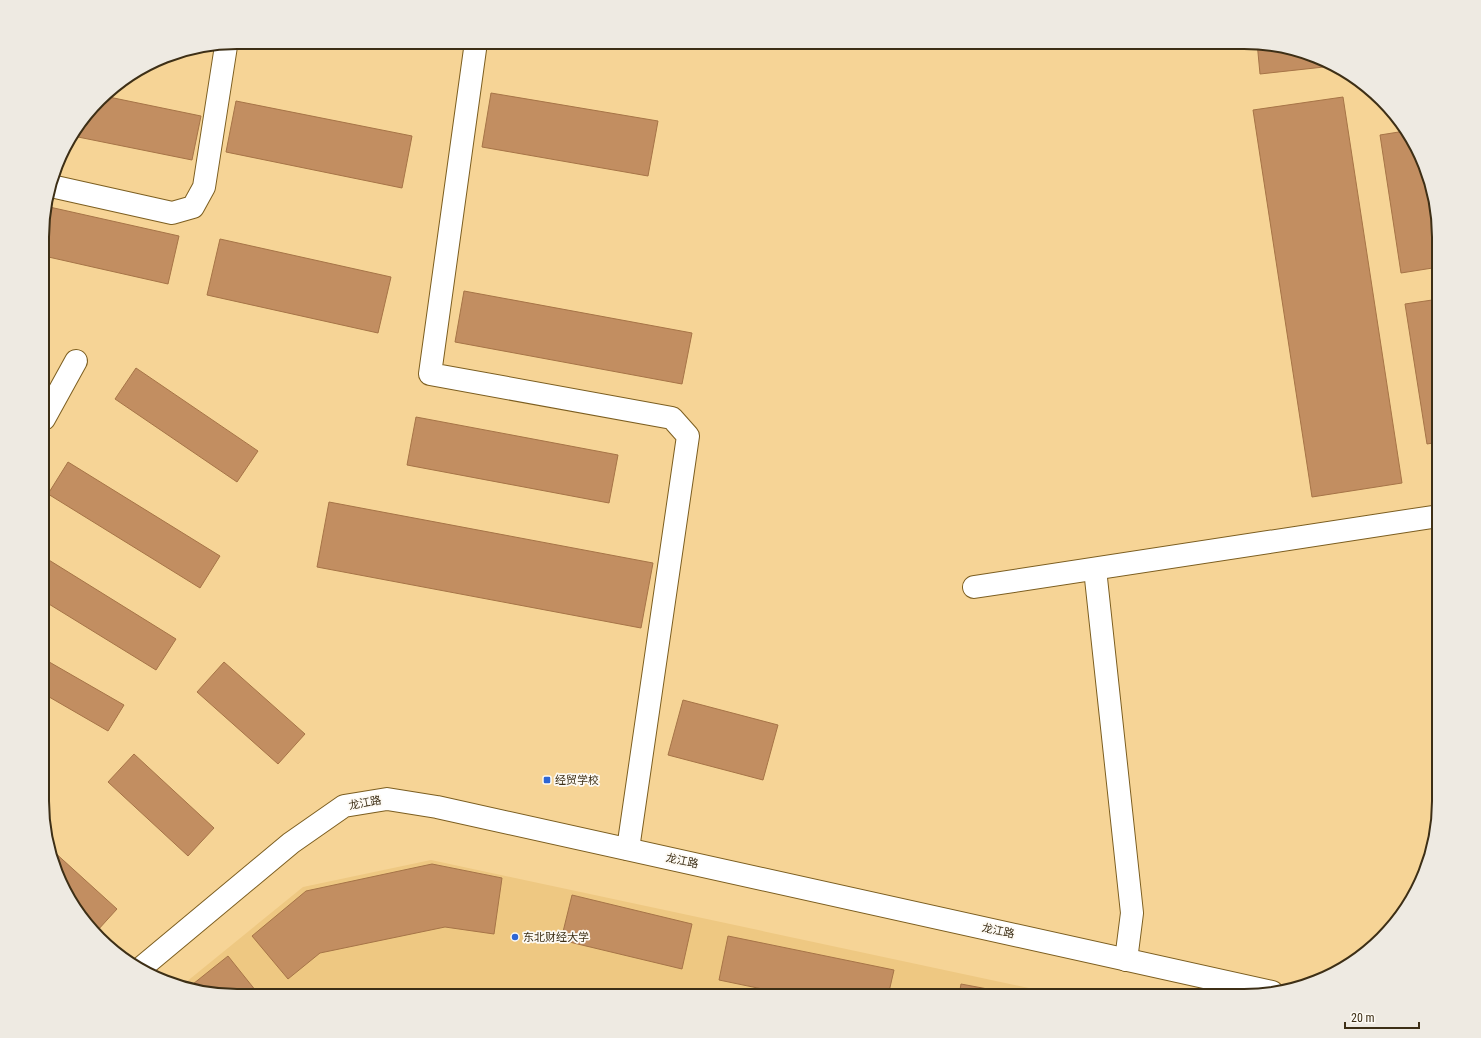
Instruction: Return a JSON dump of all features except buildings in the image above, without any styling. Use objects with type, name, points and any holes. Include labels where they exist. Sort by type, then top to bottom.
[{"type":"street","points":[[55,187],[172,213],[193,207],[204,187],[226,49]]},
{"type":"street","points":[[475,49],[430,374],[672,418],[688,436],[628,849]]},
{"type":"street","points":[[49,410],[76,361]]},
{"type":"street","points":[[974,588],[1432,517]]},
{"type":"street","points":[[1095,569],[1132,913],[1126,960]]},
{"type":"street","name":"龙江路","points":[[145,965],[291,843],[344,806],[387,799],[437,807],[1257,989]]},
{"type":"shaded area","name":"东北财经大学","points":[[431,860],[1033,989],[225,989],[186,982],[303,887]]},
{"type":"place","name":"经贸学校","points":[[547,780]]},
{"type":"place","name":"东北财经大学","points":[[515,937]]}]
